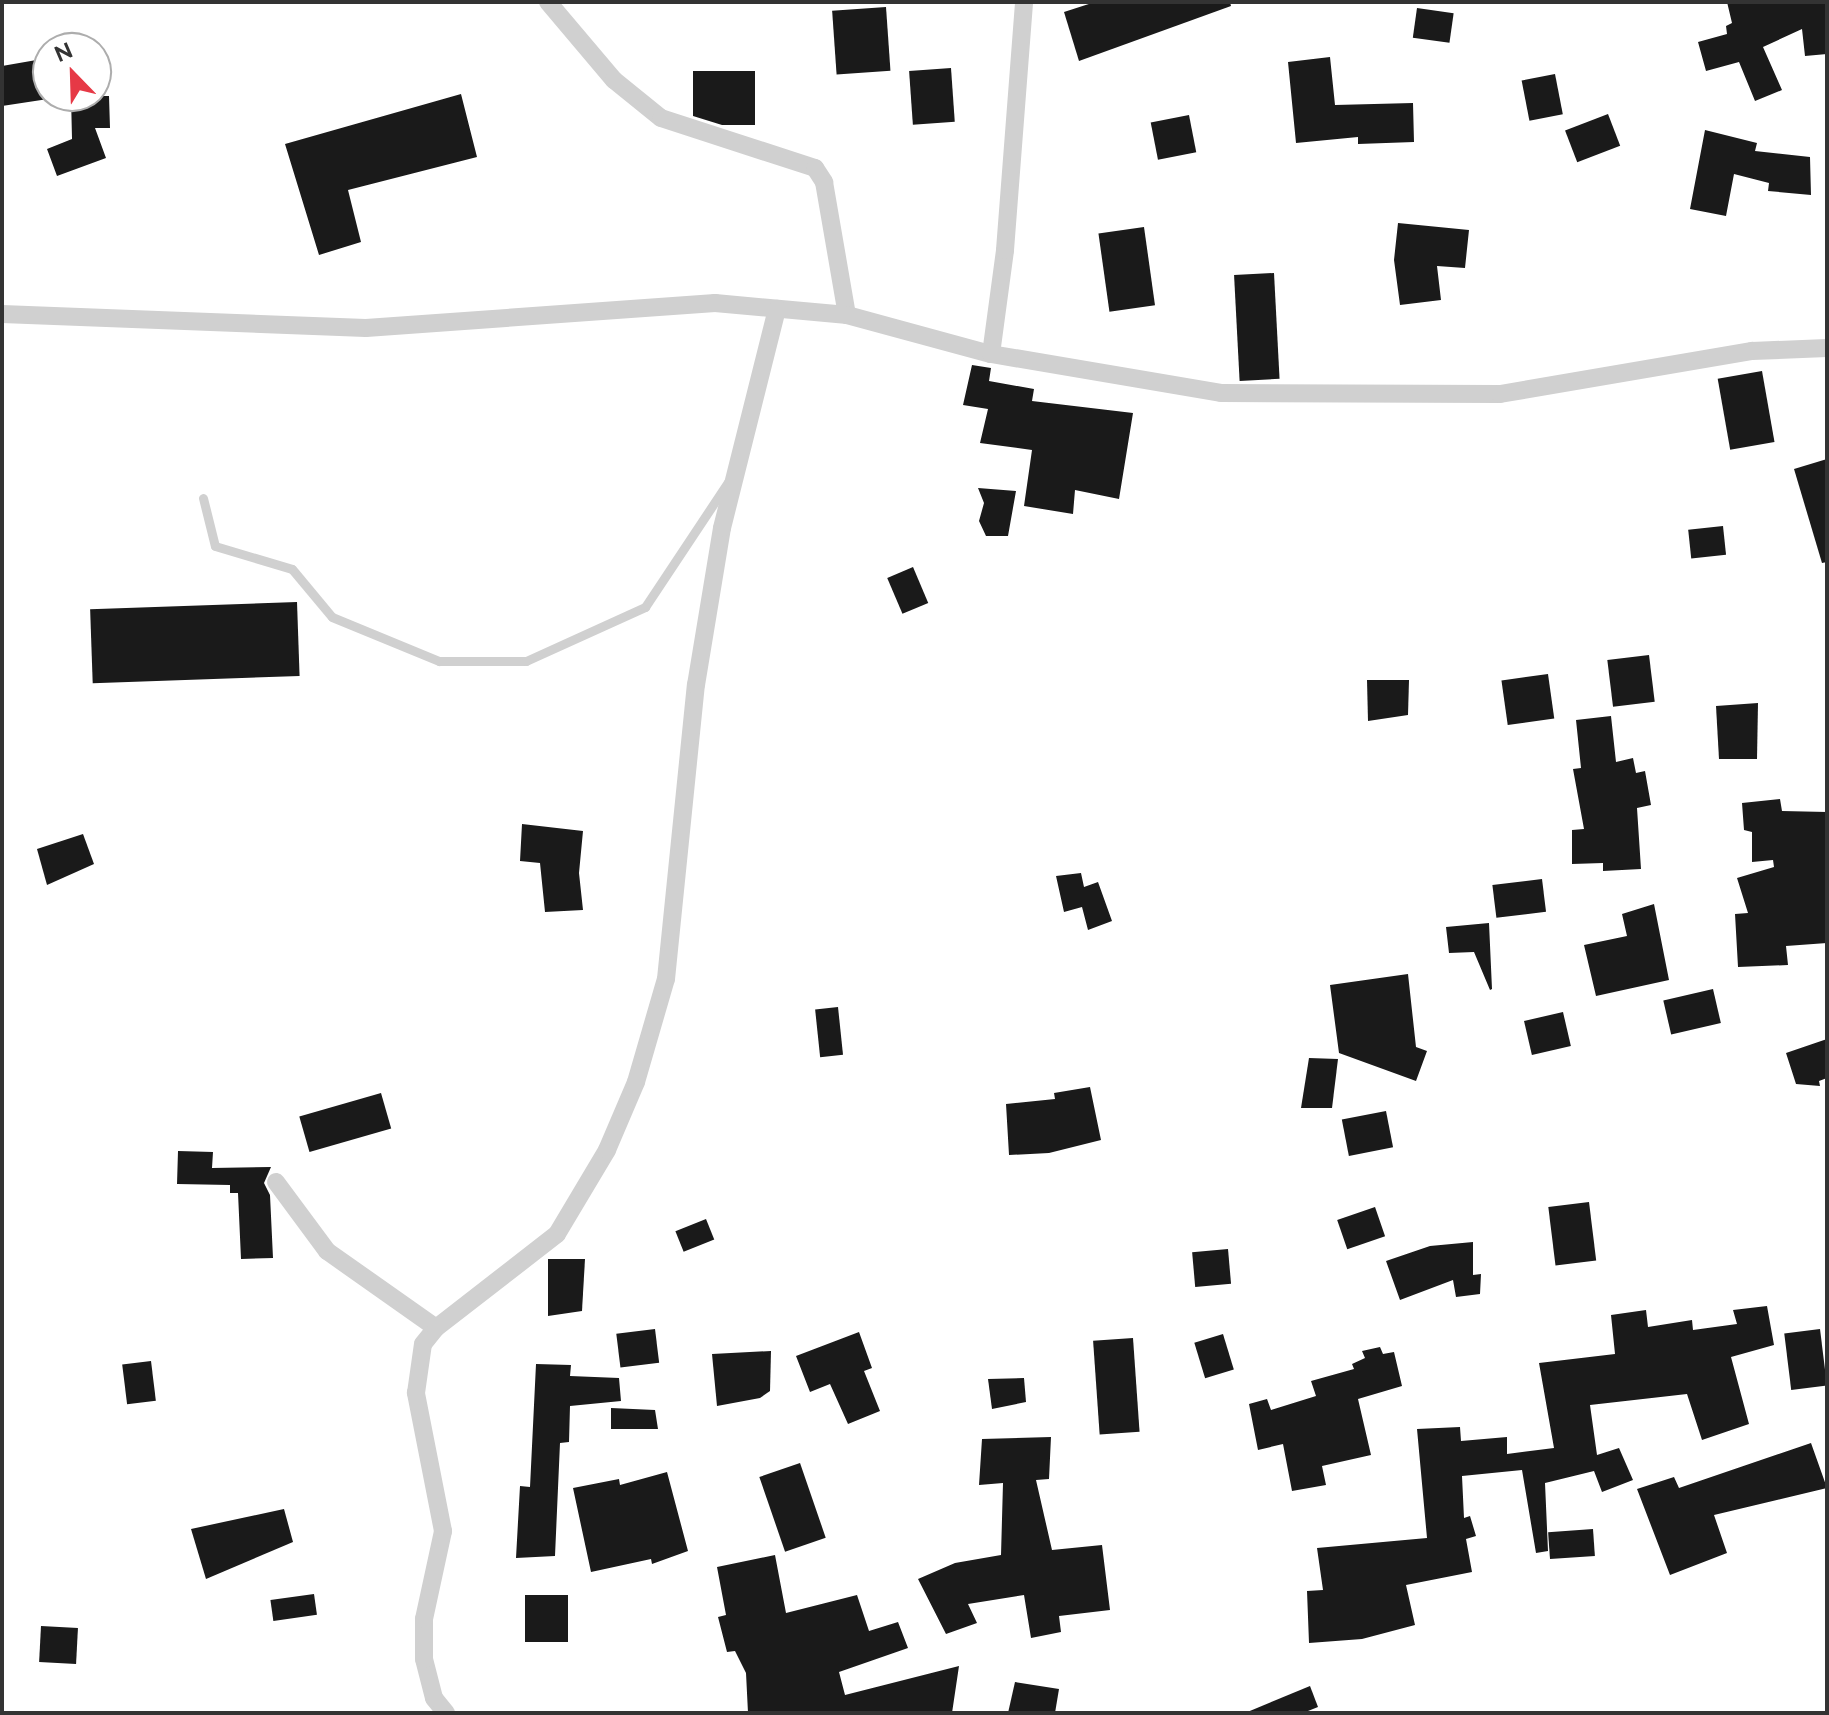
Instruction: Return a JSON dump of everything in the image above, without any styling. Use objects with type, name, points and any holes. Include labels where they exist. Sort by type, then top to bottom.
[{"type":"street","points":[[548,2],[614,80],[661,118],[815,168],[824,182],[847,315]]},
{"type":"street","points":[[991,354],[1005,250],[1024,2]]},
{"type":"street","points":[[2,314],[366,328],[715,303],[847,315],[991,354],[1221,393],[1500,394],[1752,351],[1827,348]]},
{"type":"street","points":[[446,1713],[434,1698],[424,1659],[424,1619],[443,1531],[416,1393],[423,1344],[436,1328],[557,1234],[607,1150],[636,1082],[666,979],[696,685],[737,469],[777,309]]},
{"type":"street","points":[[276,1182],[327,1251],[436,1328]]},
{"type":"lane","points":[[203,498],[215,546],[292,569],[332,617],[439,661],[526,661],[645,607],[737,469]]},
{"type":"building","points":[[1095,2],[1230,2],[1231,6],[1079,61],[1064,12]]},
{"type":"building","points":[[1727,2],[1827,2],[1827,54],[1805,56],[1802,29],[1763,47],[1782,90],[1755,101],[1739,62],[1706,71],[1698,42],[1727,34],[1726,26],[1732,23]]},
{"type":"building","points":[[886,7],[890,71],[837,75],[832,11]]},
{"type":"building","points":[[1417,8],[1454,13],[1449,43],[1413,38]]},
{"type":"building","points":[[1330,57],[1335,105],[1413,103],[1414,142],[1358,144],[1358,137],[1296,143],[1288,62]]},
{"type":"building","points":[[32,61],[32,101],[2,106],[2,66]]},
{"type":"building","points":[[951,68],[955,122],[913,125],[909,71]]},
{"type":"building","points":[[693,71],[755,71],[755,125],[722,125],[693,116]]},
{"type":"building","points":[[1555,74],[1563,114],[1529,121],[1522,80]]},
{"type":"building","points":[[461,94],[477,157],[348,190],[361,242],[319,255],[285,144]]},
{"type":"building","points":[[71,112],[110,112],[110,128],[95,128],[106,158],[57,176],[47,149],[72,139]]},
{"type":"building","points":[[1608,114],[1620,146],[1577,162],[1565,130]]},
{"type":"building","points":[[1189,115],[1196,152],[1158,160],[1151,122]]},
{"type":"building","points":[[1705,130],[1757,143],[1755,151],[1810,157],[1811,195],[1768,191],[1769,183],[1734,174],[1726,216],[1690,209]]},
{"type":"building","points":[[1398,223],[1469,230],[1465,268],[1437,266],[1441,300],[1400,305],[1394,260]]},
{"type":"building","points":[[1144,227],[1155,305],[1109,312],[1098,233]]},
{"type":"building","points":[[1274,273],[1280,379],[1240,381],[1234,275]]},
{"type":"building","points":[[972,365],[991,368],[989,381],[1034,389],[1032,401],[1133,413],[1119,499],[1075,490],[1073,514],[1024,506],[1032,450],[980,443],[988,409],[963,405]]},
{"type":"building","points":[[1762,371],[1775,442],[1730,450],[1718,379]]},
{"type":"building","points":[[1827,459],[1827,562],[1822,563],[1794,469]]},
{"type":"building","points":[[978,488],[1016,491],[1008,536],[986,536],[979,521],[984,503]]},
{"type":"building","points":[[1723,526],[1726,555],[1691,558],[1688,530]]},
{"type":"building","points":[[913,567],[928,603],[902,614],[887,578]]},
{"type":"building","points":[[297,602],[300,676],[93,683],[90,609]]},
{"type":"building","points":[[1649,655],[1655,702],[1613,707],[1607,660]]},
{"type":"building","points":[[1548,674],[1554,719],[1508,725],[1501,681]]},
{"type":"building","points":[[1367,680],[1409,680],[1408,715],[1368,721]]},
{"type":"building","points":[[1758,703],[1757,759],[1719,759],[1716,706]]},
{"type":"building","points":[[1611,716],[1616,762],[1633,758],[1636,773],[1645,771],[1651,805],[1637,808],[1641,869],[1603,871],[1603,863],[1572,864],[1572,830],[1584,829],[1573,769],[1581,768],[1576,720]]},
{"type":"building","points":[[1780,799],[1782,811],[1827,812],[1827,943],[1786,946],[1788,965],[1738,967],[1735,914],[1748,913],[1737,878],[1774,867],[1773,860],[1752,862],[1752,832],[1744,830],[1742,803]]},
{"type":"building","points":[[522,824],[583,831],[579,873],[583,910],[545,912],[540,863],[520,861]]},
{"type":"building","points":[[83,834],[94,864],[47,885],[37,849]]},
{"type":"building","points":[[1081,873],[1084,887],[1098,882],[1112,921],[1088,930],[1082,907],[1064,912],[1056,876]]},
{"type":"building","points":[[1542,879],[1546,912],[1496,918],[1492,885]]},
{"type":"building","points":[[1654,904],[1669,980],[1596,996],[1584,945],[1627,936],[1622,914]]},
{"type":"building","points":[[1489,923],[1490,990],[1474,952],[1449,953],[1446,927]]},
{"type":"building","points":[[1408,974],[1416,1047],[1427,1051],[1416,1081],[1339,1053],[1330,985]]},
{"type":"building","points":[[1713,989],[1721,1023],[1671,1035],[1663,1000]]},
{"type":"building","points":[[838,1007],[843,1055],[820,1057],[815,1009]]},
{"type":"building","points":[[1563,1012],[1571,1046],[1532,1055],[1524,1021]]},
{"type":"building","points":[[1827,1039],[1827,1078],[1819,1081],[1820,1086],[1796,1084],[1786,1053]]},
{"type":"building","points":[[1309,1058],[1338,1059],[1332,1108],[1301,1108]]},
{"type":"building","points":[[1090,1087],[1101,1140],[1049,1153],[1009,1155],[1006,1104],[1055,1099],[1054,1093]]},
{"type":"building","points":[[381,1093],[391,1129],[309,1152],[299,1116]]},
{"type":"building","points":[[1386,1111],[1393,1147],[1349,1156],[1342,1120]]},
{"type":"building","points":[[178,1151],[213,1152],[212,1168],[271,1167],[264,1183],[270,1195],[273,1258],[241,1259],[238,1193],[230,1193],[230,1185],[177,1184]]},
{"type":"building","points":[[1589,1202],[1596,1261],[1555,1266],[1548,1207]]},
{"type":"building","points":[[1375,1207],[1385,1236],[1347,1249],[1337,1220]]},
{"type":"building","points":[[706,1219],[714,1239],[684,1252],[675,1231]]},
{"type":"building","points":[[1473,1242],[1473,1275],[1481,1274],[1480,1294],[1456,1297],[1453,1280],[1400,1300],[1386,1261],[1430,1246]]},
{"type":"building","points":[[1228,1249],[1231,1284],[1195,1287],[1192,1252]]},
{"type":"building","points":[[548,1259],[585,1259],[582,1311],[548,1316]]},
{"type":"building","points":[[1767,1306],[1774,1345],[1731,1357],[1749,1424],[1702,1440],[1687,1394],[1590,1405],[1597,1455],[1619,1448],[1633,1480],[1602,1492],[1594,1471],[1545,1483],[1548,1551],[1536,1553],[1522,1470],[1462,1476],[1464,1518],[1470,1516],[1476,1536],[1466,1539],[1472,1572],[1406,1585],[1415,1625],[1362,1639],[1309,1643],[1307,1591],[1323,1590],[1317,1548],[1427,1538],[1417,1429],[1460,1427],[1461,1441],[1507,1437],[1507,1454],[1554,1448],[1539,1363],[1615,1354],[1611,1315],[1646,1310],[1648,1327],[1692,1320],[1693,1330],[1737,1324],[1733,1310]]},
{"type":"building","points":[[655,1329],[659,1363],[620,1367],[616,1334]]},
{"type":"building","points":[[1820,1329],[1827,1386],[1791,1390],[1784,1333]]},
{"type":"building","points":[[859,1332],[872,1368],[864,1371],[880,1411],[848,1424],[830,1384],[810,1392],[796,1356]]},
{"type":"building","points":[[1223,1334],[1234,1369],[1205,1378],[1194,1343]]},
{"type":"building","points":[[1133,1338],[1140,1432],[1100,1435],[1093,1341]]},
{"type":"building","points":[[1380,1347],[1383,1354],[1394,1352],[1402,1386],[1358,1399],[1371,1455],[1322,1466],[1326,1485],[1292,1491],[1283,1444],[1258,1450],[1249,1404],[1267,1399],[1271,1410],[1316,1396],[1311,1381],[1354,1369],[1352,1364],[1365,1358],[1362,1351]]},
{"type":"building","points":[[771,1351],[770,1391],[760,1398],[717,1406],[712,1354]]},
{"type":"building","points":[[151,1361],[156,1401],[127,1404],[122,1365]]},
{"type":"building","points":[[536,1364],[571,1365],[570,1376],[619,1378],[621,1401],[570,1406],[569,1442],[560,1443],[555,1556],[516,1558],[520,1486],[530,1487]]},
{"type":"building","points":[[1024,1378],[1026,1402],[992,1409],[988,1379]]},
{"type":"building","points":[[611,1408],[655,1410],[658,1429],[611,1429]]},
{"type":"building","points":[[1051,1437],[1049,1479],[1036,1480],[1052,1550],[1102,1545],[1110,1610],[1059,1616],[1061,1632],[1031,1638],[1024,1595],[968,1604],[977,1623],[946,1634],[918,1579],[955,1563],[1001,1555],[1003,1483],[979,1485],[982,1439]]},
{"type":"building","points":[[1811,1443],[1827,1488],[1714,1515],[1727,1553],[1670,1575],[1637,1489],[1674,1477],[1679,1488]]},
{"type":"building","points":[[800,1463],[826,1538],[785,1552],[759,1477]]},
{"type":"building","points":[[667,1472],[688,1551],[652,1564],[651,1559],[591,1572],[573,1488],[619,1479],[620,1485]]},
{"type":"building","points":[[284,1509],[293,1542],[206,1579],[191,1529]]},
{"type":"building","points":[[1593,1529],[1595,1556],[1550,1559],[1548,1532]]},
{"type":"building","points":[[775,1555],[786,1613],[857,1595],[869,1631],[898,1622],[908,1648],[839,1672],[845,1695],[959,1666],[952,1713],[748,1713],[746,1673],[735,1651],[727,1652],[718,1617],[726,1615],[717,1567]]},
{"type":"building","points":[[314,1594],[317,1615],[273,1621],[270,1600]]},
{"type":"building","points":[[525,1595],[568,1595],[568,1642],[525,1642]]},
{"type":"building","points":[[41,1626],[78,1628],[76,1664],[39,1662]]},
{"type":"building","points":[[1015,1682],[1059,1689],[1055,1713],[1008,1713]]},
{"type":"building","points":[[1310,1686],[1318,1707],[1303,1713],[1245,1713]]}]
